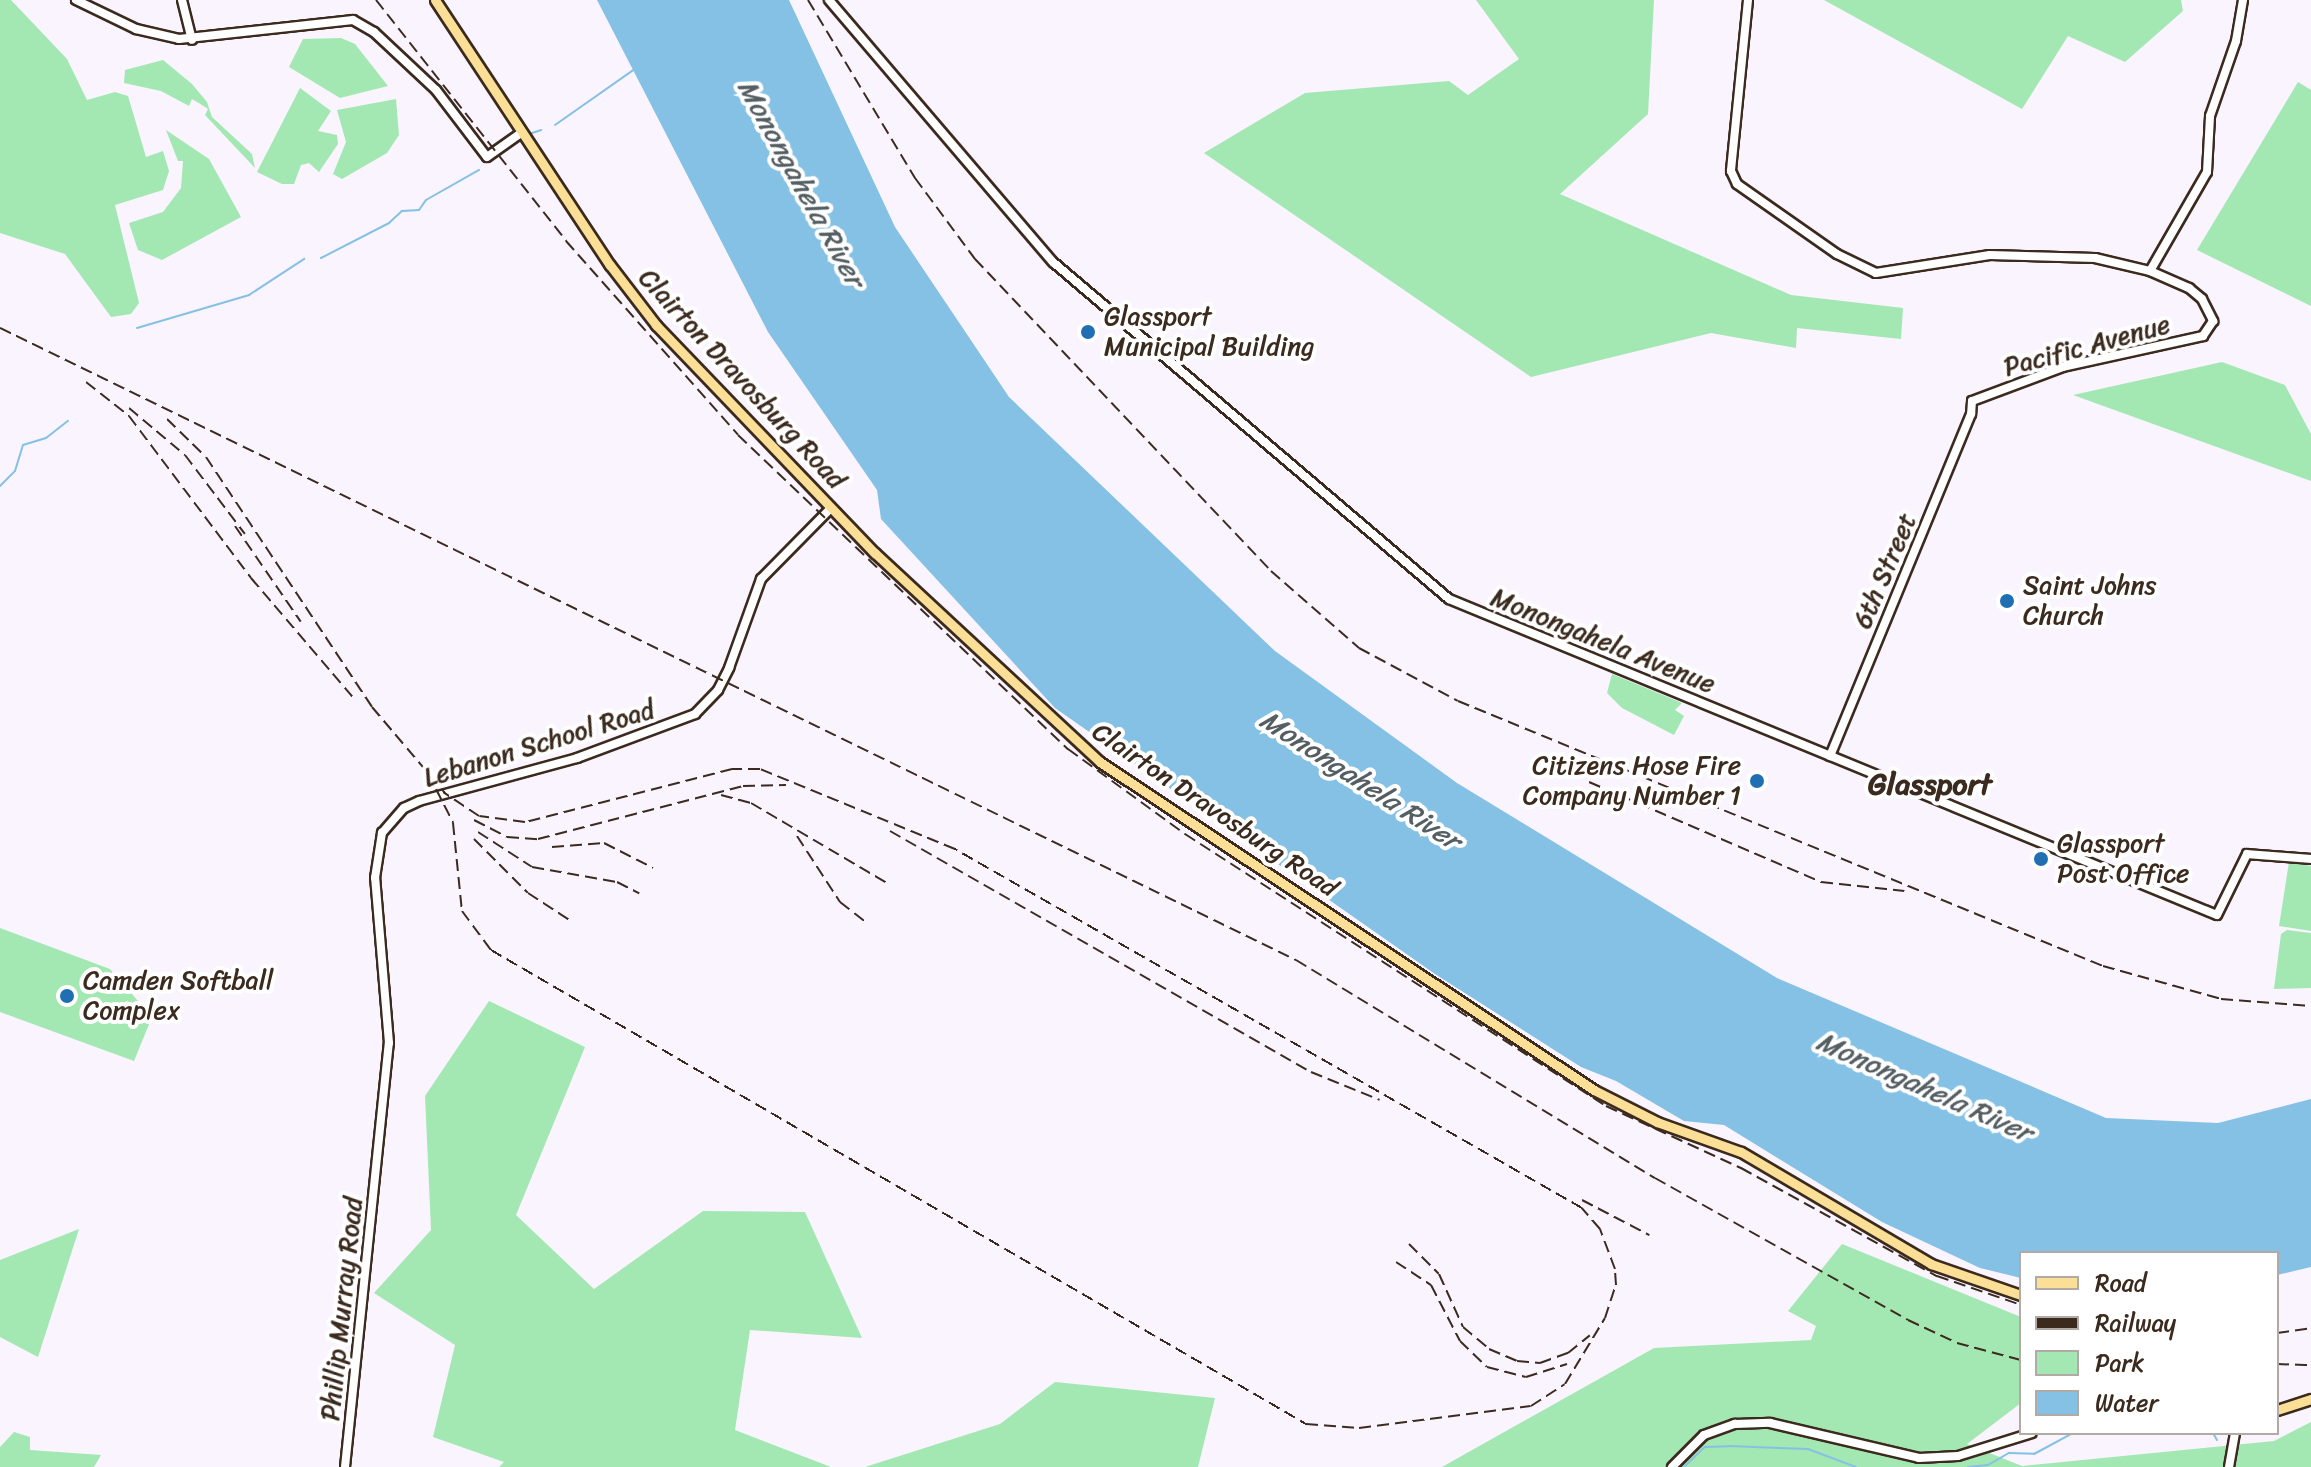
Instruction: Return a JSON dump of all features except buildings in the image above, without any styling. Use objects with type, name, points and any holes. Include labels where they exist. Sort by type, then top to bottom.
[{"type":"main road","name":"Clairton Dravosburg Road","points":[[435,0],[634,299],[831,508],[1047,717],[1175,816],[1594,1090],[1657,1122],[1741,1152],[1931,1264],[2019,1294]]},
{"type":"main road","points":[[2279,1409],[2311,1399]]},
{"type":"street","points":[[76,0],[136,29],[192,40],[353,20],[374,32],[436,90],[487,157],[521,133]]},
{"type":"street","points":[[182,0],[192,40]]},
{"type":"street","name":"Monongahela Avenue","points":[[829,0],[1058,266],[1449,599],[2217,915],[2247,854],[2311,859]]},
{"type":"street","points":[[1748,0],[1731,171],[1737,184],[1832,250],[1876,273],[2011,255],[2095,258],[2150,271],[2207,172],[2210,116],[2236,41],[2243,0]]},
{"type":"street","name":"Pacific Avenue","points":[[1972,401],[2063,367],[2163,347],[2203,336],[2211,329],[2210,311],[2196,292],[2150,271]]},
{"type":"street","name":"6th Street","points":[[1830,756],[1957,448],[1972,401]]},
{"type":"street","name":"Lebanon School Road","points":[[379,1156],[389,1021],[375,878],[382,833],[404,808],[419,801],[577,758],[695,714],[718,690],[729,668],[761,579],[831,508]]},
{"type":"street","name":"Phillip Murray Road","points":[[345,1467],[379,1156]]},
{"type":"street","points":[[1672,1467],[1704,1435],[1735,1424],[1770,1423],[1929,1458],[1958,1456],[2026,1435]]},
{"type":"street","points":[[2229,1467],[2235,1435]]},
{"type":"green space","points":[[0,0],[11,0],[67,59],[87,100],[115,92],[128,96],[146,157],[163,151],[169,171],[163,190],[115,205],[139,303],[131,314],[111,317],[65,254],[0,233]]},
{"type":"green space","points":[[1476,0],[1654,0],[1648,114],[1560,194],[1791,295],[1903,308],[1901,339],[1797,328],[1796,348],[1711,333],[1531,377],[1204,153],[1305,93],[1449,81],[1468,95],[1519,59]]},
{"type":"green space","points":[[1824,0],[2181,0],[2183,11],[2125,62],[2068,36],[2022,109]]},
{"type":"green space","points":[[341,38],[355,44],[388,86],[340,98],[289,67],[303,39]]},
{"type":"green space","points":[[163,60],[192,84],[207,102],[212,117],[252,154],[255,168],[205,115],[208,109],[202,105],[192,99],[189,106],[161,91],[124,83],[125,70]]},
{"type":"green space","points":[[2298,82],[2311,90],[2311,306],[2197,250]]},
{"type":"green space","points":[[300,88],[331,111],[318,131],[337,135],[338,144],[319,172],[309,163],[301,165],[294,184],[282,184],[257,172]]},
{"type":"green space","points":[[396,99],[399,135],[387,153],[342,179],[333,174],[346,142],[337,110]]},
{"type":"green space","points":[[166,130],[209,159],[241,217],[162,260],[138,250],[129,223],[163,212],[181,188],[183,161],[178,161]]},
{"type":"green space","points":[[2222,362],[2285,385],[2311,434],[2311,481],[2073,395]]},
{"type":"green space","points":[[1612,674],[1682,703],[1675,710],[1684,716],[1674,735],[1622,708],[1607,693]]},
{"type":"green space","points":[[2289,862],[2311,866],[2311,931],[2279,926]]},
{"type":"green space","name":"Camden Softball Complex","points":[[0,928],[110,969],[152,1017],[134,1061],[0,1012]]},
{"type":"green space","points":[[2287,930],[2311,933],[2311,988],[2274,989],[2281,934]]},
{"type":"green space","points":[[489,1001],[585,1047],[516,1215],[594,1289],[703,1211],[805,1212],[862,1338],[750,1330],[735,1430],[831,1467],[499,1467],[504,1462],[433,1437],[455,1345],[374,1293],[431,1230],[425,1096]]},
{"type":"green space","points":[[79,1229],[38,1357],[0,1337],[0,1260]]},
{"type":"green space","points":[[1842,1244],[2019,1316],[2019,1405],[1967,1444],[2022,1466],[2274,1441],[2311,1422],[2311,1467],[1442,1467],[1654,1348],[1811,1340],[1816,1326],[1788,1311]]},
{"type":"green space","points":[[1055,1382],[1215,1398],[1198,1467],[865,1467],[1000,1424]]},
{"type":"green space","points":[[14,1432],[30,1437],[30,1450],[101,1455],[94,1467],[0,1467],[0,1447]]},
{"type":"water","name":"Monongahela River","points":[[597,0],[789,0],[895,227],[1009,397],[1275,651],[1457,783],[1777,978],[2106,1118],[2218,1123],[2311,1099],[2311,1267],[2279,1275],[2279,1251],[2019,1251],[2019,1278],[1980,1268],[1882,1222],[1724,1125],[1684,1121],[1616,1081],[1581,1067],[1435,974],[1055,708],[881,519],[877,490],[768,332]]},
{"type":"waterway","points":[[555,125],[636,68]]},
{"type":"waterway","points":[[529,134],[541,130]]},
{"type":"waterway","points":[[321,258],[389,223],[402,211],[419,210],[426,200],[479,170]]},
{"type":"waterway","points":[[137,328],[249,295],[304,259]]},
{"type":"waterway","points":[[0,486],[15,471],[23,445],[46,438],[68,421]]},
{"type":"waterway","points":[[1968,1467],[1988,1465],[2009,1453],[2034,1454],[2069,1435]]},
{"type":"waterway","points":[[2214,1435],[2217,1440]]},
{"type":"waterway","points":[[1684,1467],[1705,1447],[1729,1446],[1808,1449],[1856,1467]]},
{"type":"railway","points":[[376,0],[566,241],[738,435],[1068,749],[1185,834],[1606,1106],[1741,1168],[1937,1276],[2019,1304]]},
{"type":"railway","points":[[808,0],[915,178],[975,259],[1271,571],[1359,648],[1458,701],[2103,966],[2221,999],[2311,1006]]},
{"type":"railway","points":[[0,328],[1296,960],[1655,1178],[1908,1320],[1957,1343],[2019,1359]]},
{"type":"railway","points":[[86,382],[129,416],[251,578],[356,701]]},
{"type":"railway","points":[[129,408],[185,455],[245,534]]},
{"type":"railway","points":[[167,419],[206,457],[372,707],[445,793]]},
{"type":"railway","points":[[235,526],[301,622]]},
{"type":"railway","points":[[436,789],[453,823],[462,911],[491,950],[1306,1424],[1359,1428],[1531,1406],[1565,1384],[1605,1318],[1616,1285],[1615,1269],[1600,1229],[1582,1208],[955,849],[760,769],[732,769],[525,822],[479,816],[443,792]]},
{"type":"railway","points":[[1589,782],[1821,882],[1905,891]]},
{"type":"railway","points":[[474,820],[507,837],[538,839],[743,786],[786,785]]},
{"type":"railway","points":[[721,795],[751,803],[887,883]]},
{"type":"railway","points":[[890,831],[1311,1072],[1380,1100]]},
{"type":"railway","points":[[478,832],[532,867],[617,882],[639,893]]},
{"type":"railway","points":[[797,836],[840,902],[866,922]]},
{"type":"railway","points":[[474,839],[528,893],[571,921]]},
{"type":"railway","points":[[552,847],[604,843],[653,868]]},
{"type":"railway","points":[[1582,1200],[1649,1235]]},
{"type":"railway","points":[[1409,1244],[1439,1274],[1463,1327],[1489,1349],[1517,1361],[1540,1363],[1568,1353],[1590,1335]]},
{"type":"railway","points":[[1396,1262],[1431,1285],[1460,1341],[1487,1367],[1526,1377],[1567,1364]]},
{"type":"railway","points":[[2279,1333],[2311,1328]]},
{"type":"railway","points":[[2279,1364],[2311,1365]]},
{"type":"place","name":"Glassport Municipal Building","points":[[1088,332]]},
{"type":"place","name":"Saint Johns Church","points":[[2007,601]]},
{"type":"place","name":"Citizens Hose Fire Company Number 1","points":[[1757,781]]},
{"type":"place","name":"Glassport Post Office","points":[[2041,859]]},
{"type":"place","name":"Camden Softball Complex","points":[[67,996]]},
{"type":"district","name":"Glassport","points":[[1930,784]]}]
